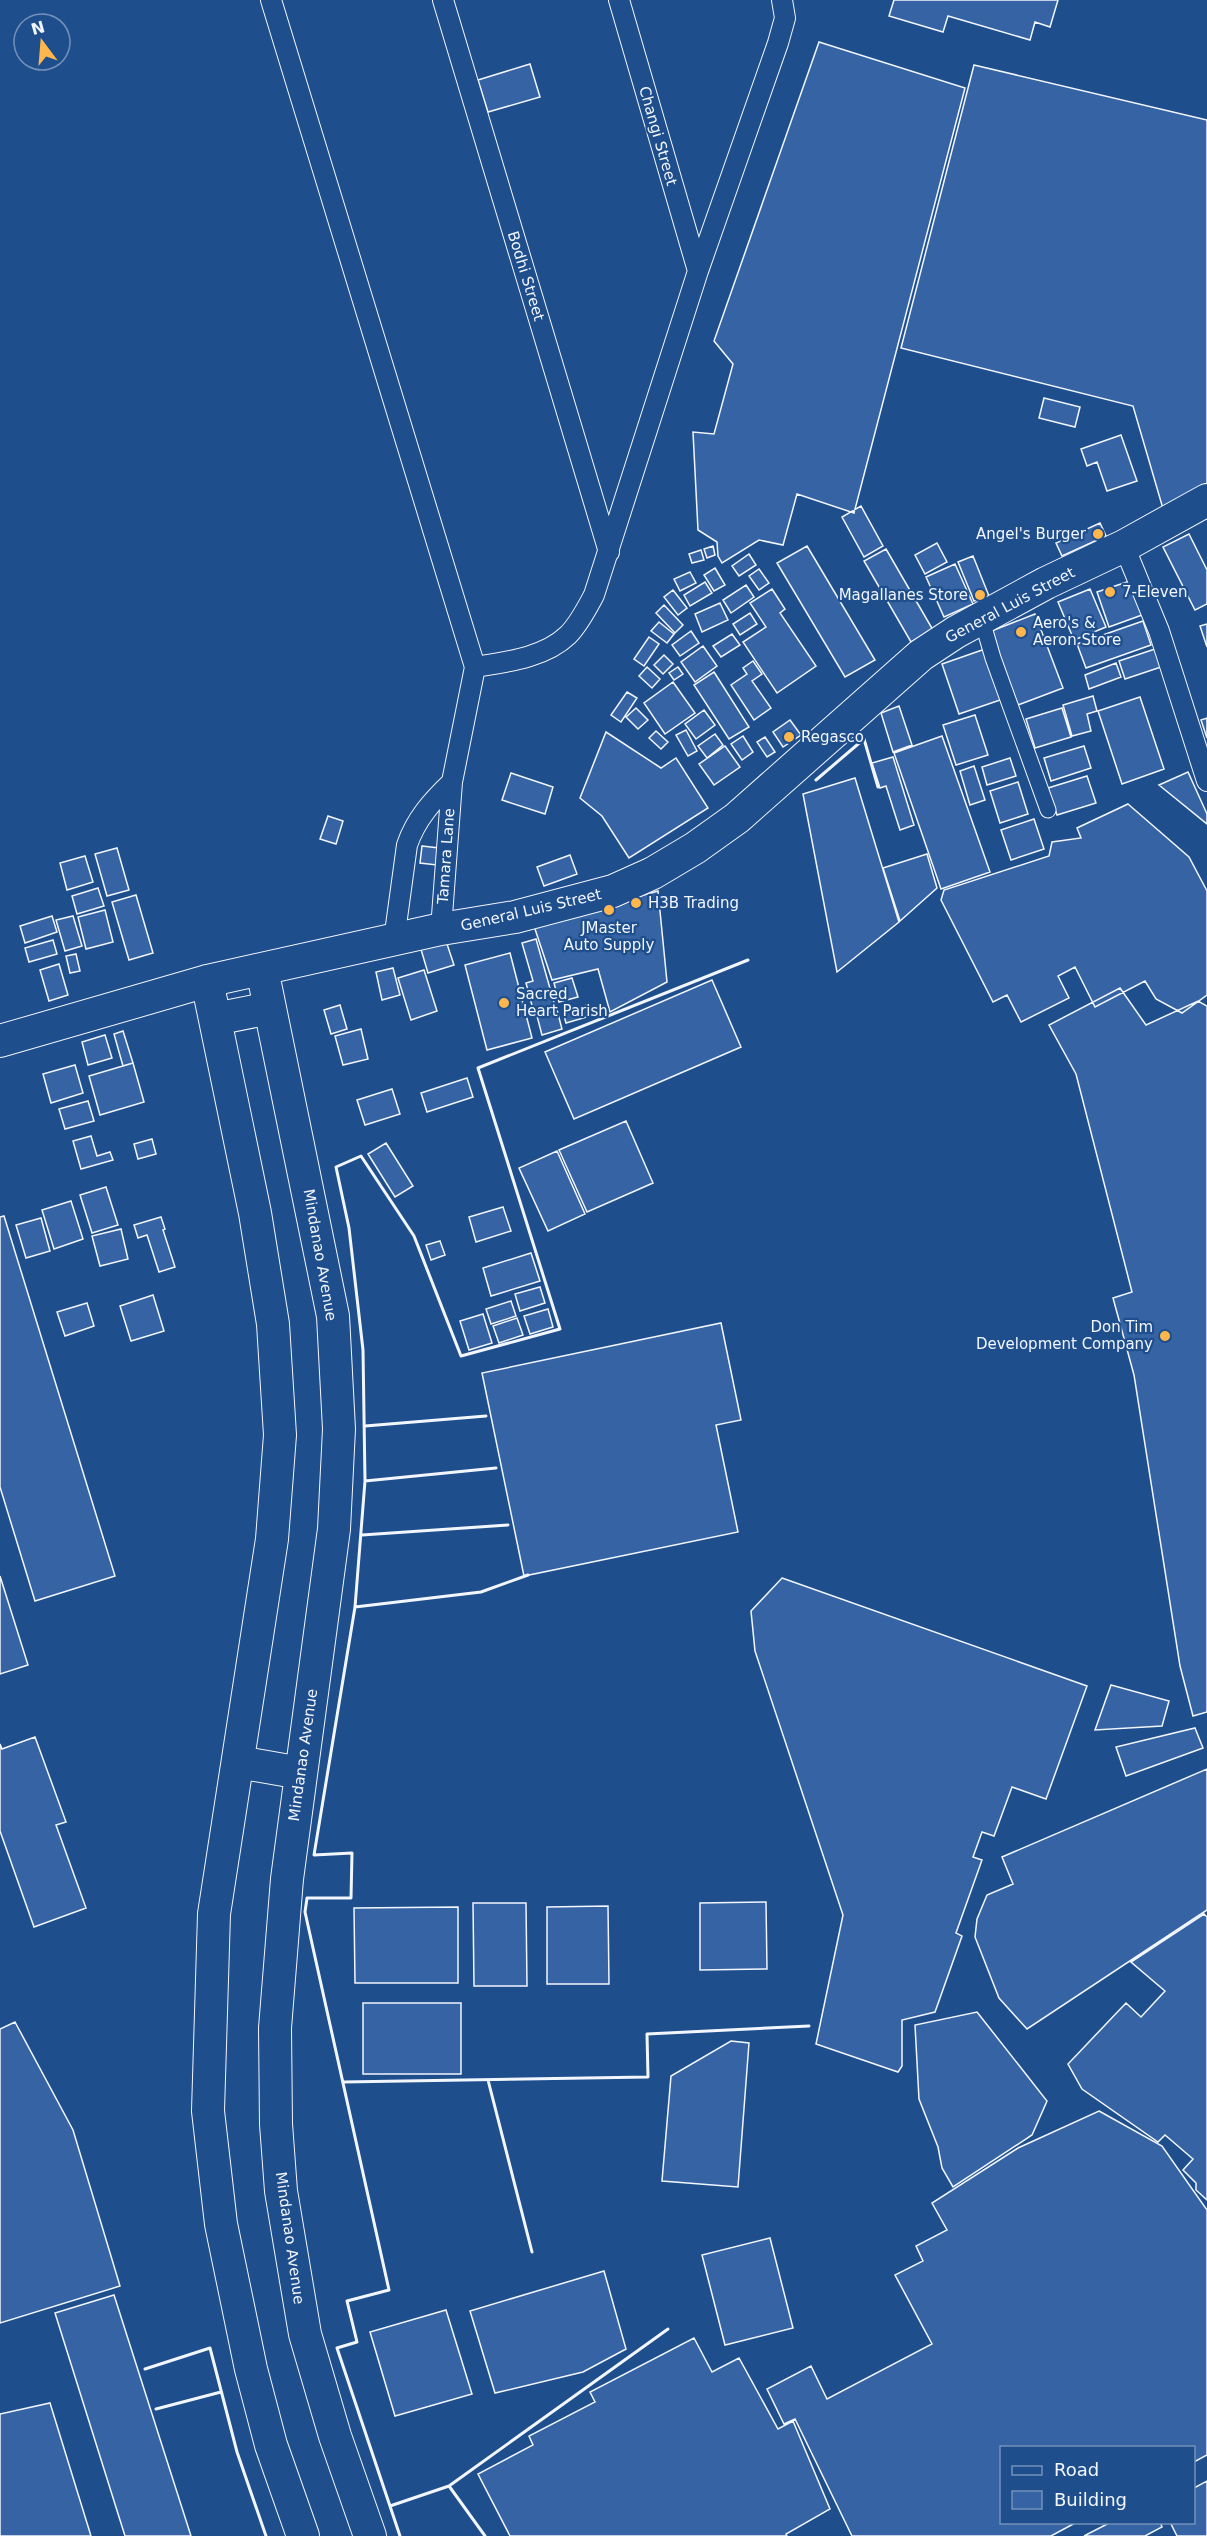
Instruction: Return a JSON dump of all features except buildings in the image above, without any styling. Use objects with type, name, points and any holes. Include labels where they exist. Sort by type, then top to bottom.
[{"type":"main road","name":"General Luis Street","points":[[0,1041],[207,981],[571,903],[613,891],[653,873],[695,848],[737,818],[921,655],[981,617],[1124,546],[1207,500]]},
{"type":"main road","name":"Mindanao Avenue","points":[[262,969],[333,1316],[339,1429],[334,1529],[287,1879],[275,2028],[276,2124],[281,2191],[298,2302],[312,2364],[334,2436],[370,2536]]},
{"type":"main road","points":[[207,981],[255,1213],[273,1324],[280,1435],[273,1539],[214,1914],[208,2111],[221,2224],[251,2369],[271,2445],[303,2536]]},
{"type":"main road","points":[[215,1018],[270,1008]]},
{"type":"main road","points":[[238,1762],[301,1773]]},
{"type":"street","points":[[271,0],[475,667],[529,656],[552,647],[570,634],[594,595],[698,271],[778,43],[785,18],[782,0]]},
{"type":"street","name":"Bodhi Street","points":[[442,0],[609,552]]},
{"type":"street","name":"Changi Street","points":[[619,0],[698,271]]},
{"type":"street","points":[[1124,546],[1159,631],[1207,781]]},
{"type":"street","points":[[981,617],[993,658],[1048,810]]},
{"type":"street","name":"Tamara Lane","points":[[441,930],[452,782],[475,667]]},
{"type":"street","name":"Tamara Lane","points":[[394,940],[411,831],[416,820],[452,782]]},
{"type":"wall","points":[[816,780],[864,739],[878,787]]},
{"type":"wall","points":[[400,2536],[337,2348],[357,2342],[347,2301],[389,2290],[305,1912],[307,1898],[351,1898],[352,1853],[314,1855],[355,1607],[365,1481],[363,1350],[349,1228],[336,1167],[361,1156],[414,1236],[461,1356],[560,1329],[478,1068],[748,960]]},
{"type":"wall","points":[[365,1426],[486,1416]]},
{"type":"wall","points":[[365,1481],[496,1468]]},
{"type":"wall","points":[[362,1535],[508,1525]]},
{"type":"wall","points":[[355,1607],[481,1592],[528,1575]]},
{"type":"wall","points":[[343,2082],[648,2077],[647,2034],[809,2026]]},
{"type":"wall","points":[[488,2080],[532,2252]]},
{"type":"wall","points":[[390,2506],[449,2486],[668,2329]]},
{"type":"wall","points":[[145,2369],[210,2348],[237,2452],[266,2536]]},
{"type":"wall","points":[[156,2409],[221,2392]]},
{"type":"wall","points":[[449,2486],[485,2536]]},
{"type":"place","name":"Angel's Burger","points":[[1098,534]]},
{"type":"place","name":"7-Eleven","points":[[1110,592]]},
{"type":"place","name":"Magallanes Store","points":[[980,595]]},
{"type":"place","name":"Aero's & Aeron Store","points":[[1021,632]]},
{"type":"place","name":"Regasco","points":[[789,737]]},
{"type":"place","name":"H3B Trading","points":[[636,903]]},
{"type":"place","name":"JMaster Auto Supply","points":[[609,910]]},
{"type":"place","name":"Sacred Heart Parish","points":[[504,1003]]},
{"type":"place","name":"Don Tim Development Company","points":[[1165,1336]]}]
